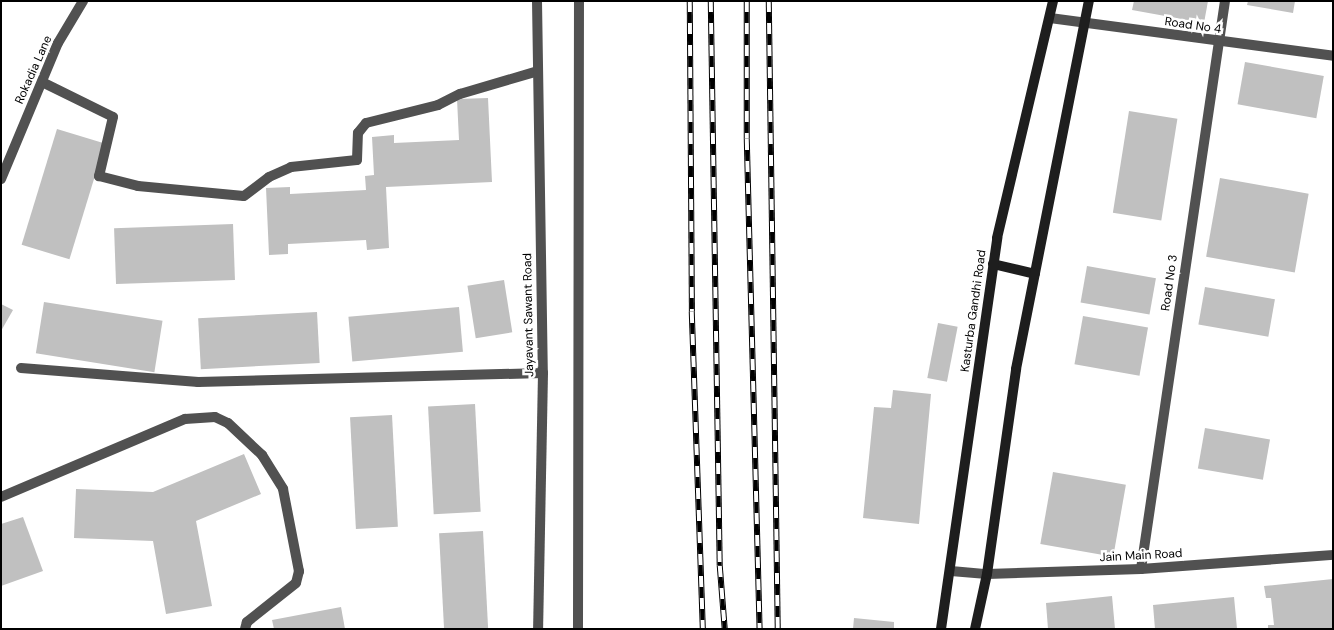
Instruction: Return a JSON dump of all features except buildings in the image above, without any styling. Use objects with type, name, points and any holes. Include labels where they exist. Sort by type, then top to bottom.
[{"type":"main road","name":"Kasturba Gandhi Road","points":[[941,629],[951,571],[993,264],[1053,1]]},
{"type":"main road","points":[[975,629],[987,574],[1016,370],[1089,1]]},
{"type":"main road","points":[[993,264],[1034,274]]},
{"type":"street","name":"Rokadia Lane","points":[[1,179],[58,43],[83,1]]},
{"type":"street","name":"Jayavant Sawant Road","points":[[537,1],[543,373],[538,629]]},
{"type":"street","points":[[578,629],[579,1]]},
{"type":"street","name":"Road No 3","points":[[1141,569],[1225,1]]},
{"type":"street","name":"Road No 4","points":[[1050,18],[1218,43],[1333,56]]},
{"type":"street","points":[[42,82],[113,117],[99,176],[138,186],[244,196],[269,177],[291,167],[357,160],[358,133],[366,123],[438,105],[460,94],[538,71]]},
{"type":"street","points":[[21,368],[198,382],[543,373]]},
{"type":"street","points":[[1,497],[185,419],[215,418],[228,423],[262,455],[283,490],[299,571],[296,583],[247,622],[245,629]]},
{"type":"street","name":"Jain Main Road","points":[[951,571],[987,574],[1141,569],[1333,556]]},
{"type":"railway","points":[[690,1],[692,312],[703,629]]},
{"type":"railway","points":[[711,1],[720,566],[725,629]]},
{"type":"railway","points":[[747,1],[747,139],[760,629]]},
{"type":"railway","points":[[769,1],[778,629]]}]
